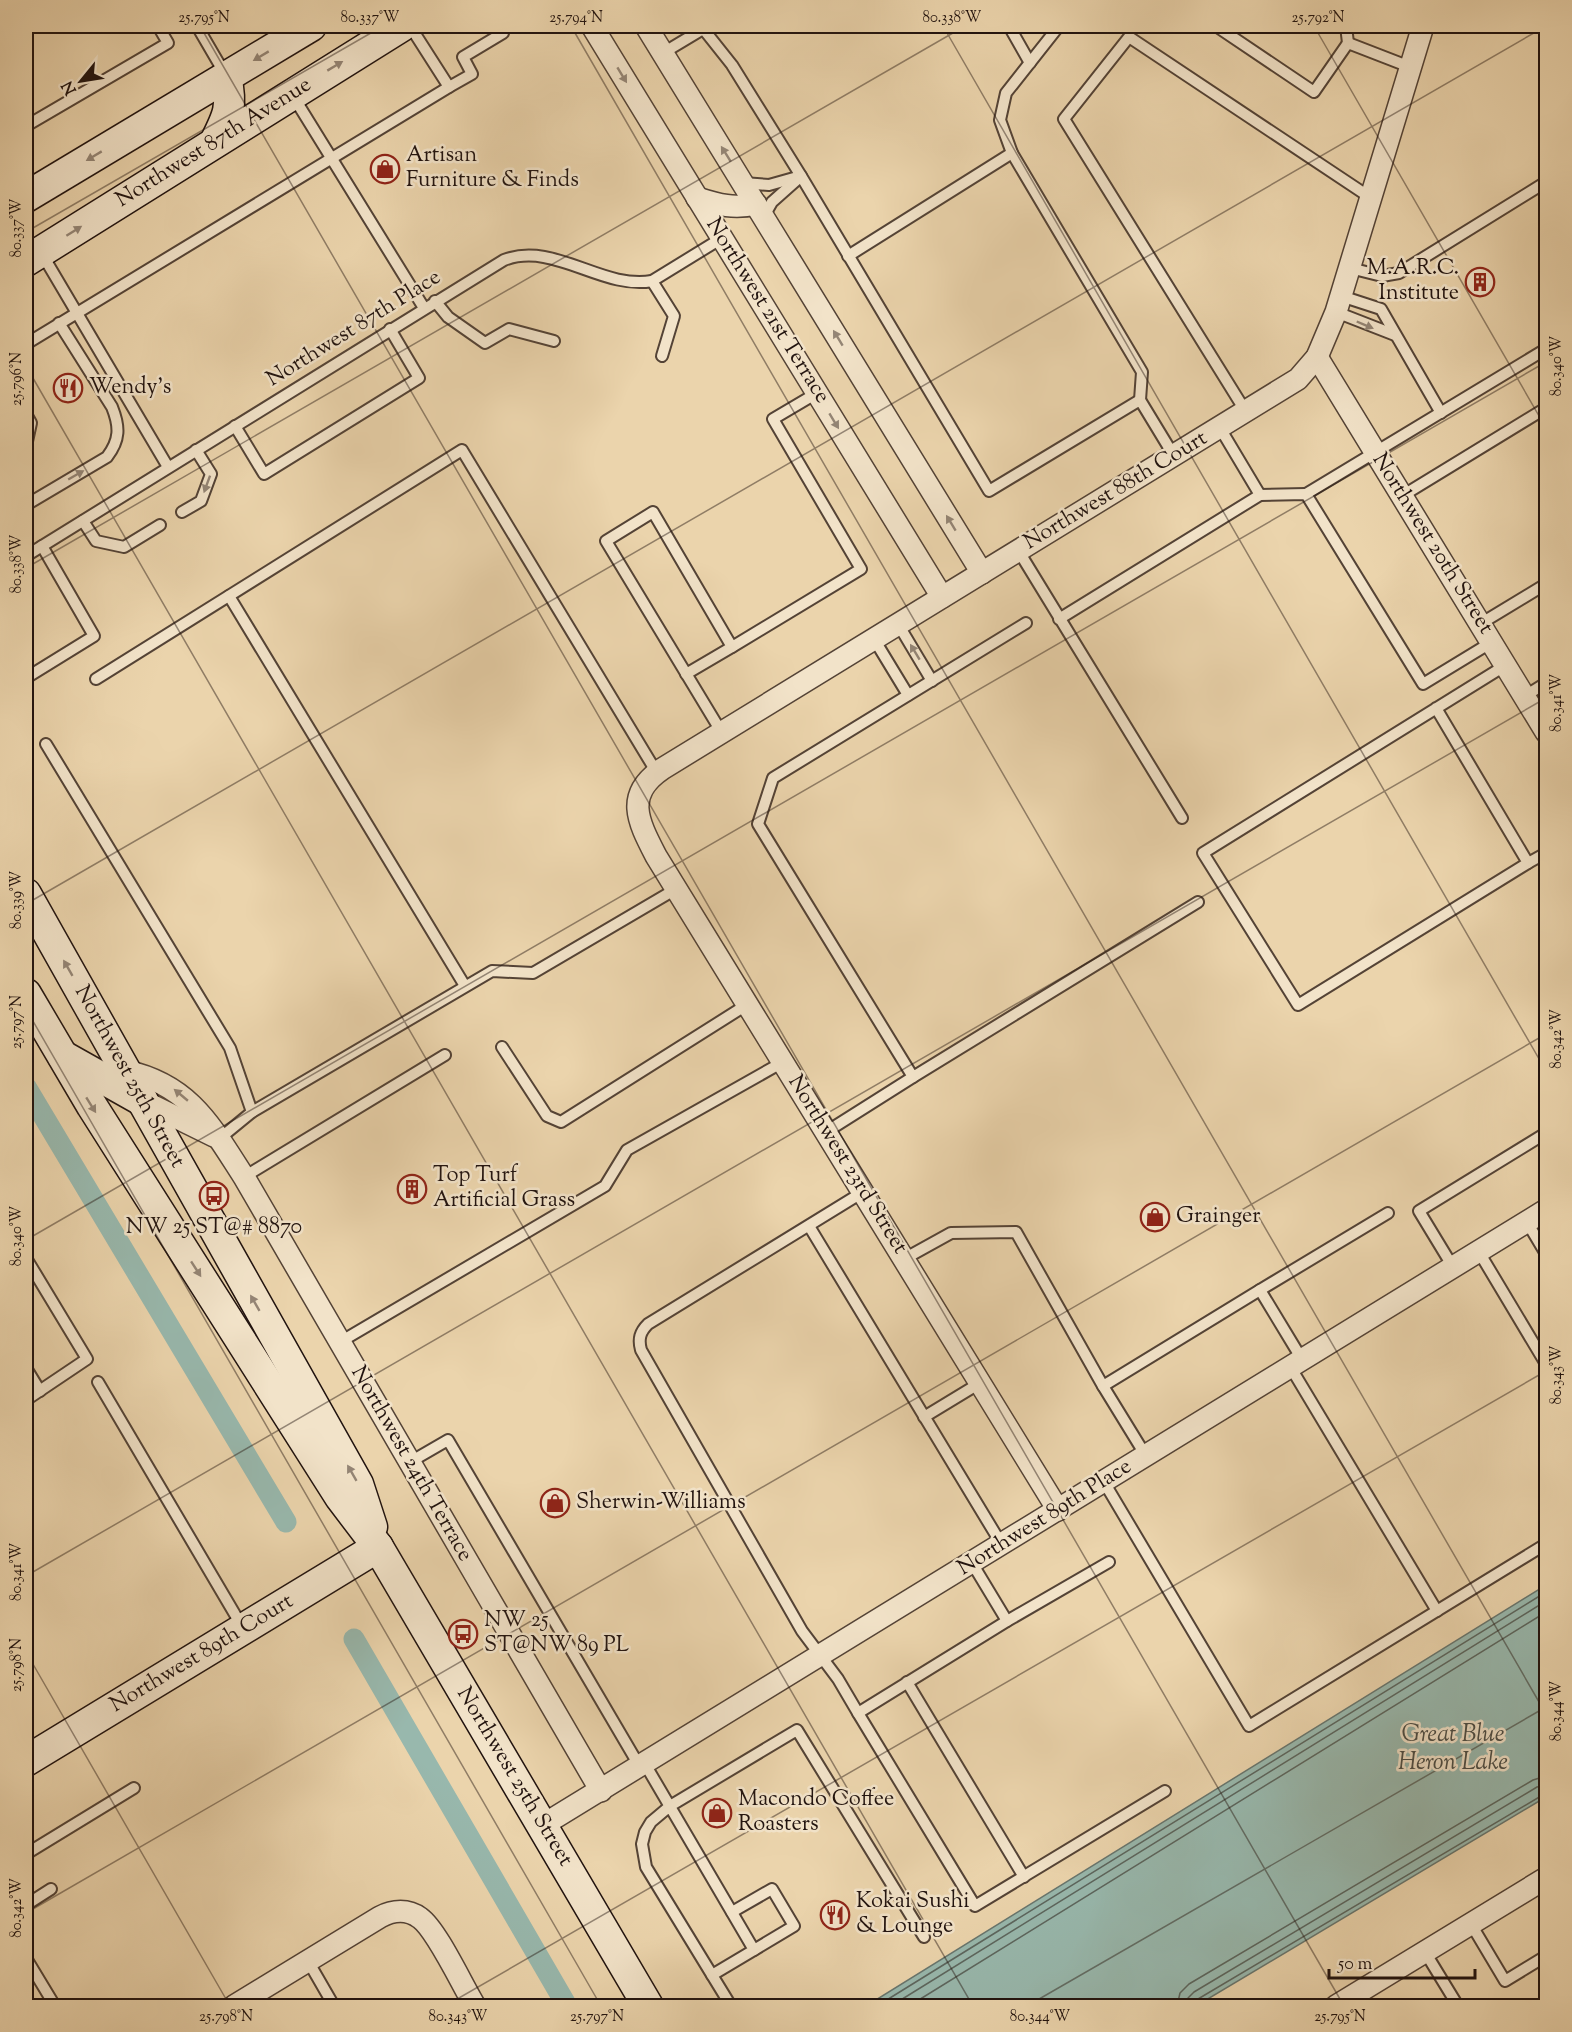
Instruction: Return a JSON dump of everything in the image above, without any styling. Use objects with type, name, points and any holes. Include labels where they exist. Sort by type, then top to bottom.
[{"type":"main road","points":[[26,197],[311,26]]},
{"type":"main road","name":"Northwest 87th Avenue","points":[[33,256],[291,93],[402,26]]},
{"type":"main road","points":[[215,142],[228,117],[232,99],[226,77]]},
{"type":"main road","name":"Northwest 25th Street","points":[[26,894],[358,1484],[378,1547]]},
{"type":"main road","name":"Northwest 25th Street","points":[[26,994],[61,1054],[340,1497],[378,1547],[648,2007]]},
{"type":"main road","points":[[61,1054],[143,1101]]},
{"type":"main road","name":"Northwest 89th Court","points":[[26,1761],[378,1547]]},
{"type":"street","name":"Northwest 21st Terrace","points":[[592,26],[942,597]]},
{"type":"street","name":"Northwest 21st Terrace","points":[[646,26],[982,573]]},
{"type":"street","name":"Northwest 88th Court","points":[[639,819],[639,795],[643,785],[657,773],[1298,379],[1317,357],[1338,304],[1423,26]]},
{"type":"street","points":[[697,198],[725,207],[760,210]]},
{"type":"street","name":"Northwest 20th Street","points":[[1317,357],[1546,732]]},
{"type":"street","name":"Northwest 23rd Street","points":[[639,819],[676,889],[1058,1510]]},
{"type":"street","name":"Northwest 24th Terrace","points":[[126,1071],[148,1076],[180,1092],[202,1114],[219,1139],[244,1177],[601,1791]]},
{"type":"street","points":[[143,1101],[219,1139]]},
{"type":"street","name":"Northwest 89th Place","points":[[543,1825],[821,1657],[1546,1210]]},
{"type":"street","points":[[1340,2005],[1546,1878]]},
{"type":"street","points":[[234,2007],[385,1914],[396,1912],[412,1914],[429,1928],[475,2007]]},
{"type":"lane","points":[[26,126],[168,43],[158,26]]},
{"type":"lane","points":[[196,26],[226,77]]},
{"type":"lane","points":[[410,26],[449,87]]},
{"type":"lane","points":[[1009,26],[1030,63]]},
{"type":"lane","points":[[1059,26],[1006,93],[1000,120],[1012,153],[1142,372],[1140,400],[1174,456]]},
{"type":"lane","points":[[1216,26],[1314,92],[1348,43],[1346,26]]},
{"type":"lane","points":[[663,53],[702,27],[732,64],[989,491],[1140,400]]},
{"type":"lane","points":[[26,344],[472,74],[463,57],[503,33]]},
{"type":"lane","points":[[1246,412],[1064,118],[1129,37],[1371,198]]},
{"type":"lane","points":[[1348,43],[1410,67]]},
{"type":"lane","points":[[291,93],[424,308]]},
{"type":"lane","points":[[848,256],[1012,153]]},
{"type":"lane","points":[[743,183],[769,185],[801,176]]},
{"type":"lane","points":[[760,210],[801,176]]},
{"type":"lane","points":[[1350,268],[1382,276],[1399,273],[1546,182]]},
{"type":"lane","points":[[662,356],[674,316],[652,281],[722,238]]},
{"type":"lane","name":"Northwest 87th Place","points":[[26,556],[504,260],[528,254],[628,282],[652,281]]},
{"type":"lane","points":[[33,256],[77,313],[168,467]]},
{"type":"lane","points":[[435,301],[448,317],[485,343],[509,329],[554,341]]},
{"type":"lane","points":[[1338,304],[1395,335]]},
{"type":"lane","points":[[1338,304],[1381,309],[1441,413]]},
{"type":"lane","points":[[26,505],[106,457],[115,447],[119,433],[118,421],[111,407],[59,323]]},
{"type":"lane","points":[[235,426],[264,474],[419,378],[390,329]]},
{"type":"lane","points":[[1059,618],[1260,495],[1306,494],[1546,350]]},
{"type":"lane","points":[[686,674],[861,569],[774,419],[817,393]]},
{"type":"lane","points":[[1402,496],[1546,408]]},
{"type":"lane","points":[[26,414],[31,423],[26,446]]},
{"type":"lane","points":[[1220,428],[1260,495]]},
{"type":"lane","points":[[182,512],[201,501],[211,474],[195,450]]},
{"type":"lane","points":[[96,679],[462,450],[657,773]]},
{"type":"lane","points":[[1306,494],[1423,684],[1492,642]]},
{"type":"lane","points":[[722,734],[606,541],[654,512],[732,647]]},
{"type":"lane","points":[[82,521],[96,541],[124,547],[160,525]]},
{"type":"lane","points":[[26,678],[94,636],[42,546]]},
{"type":"lane","points":[[1018,550],[1182,818]]},
{"type":"lane","points":[[1480,624],[1546,584]]},
{"type":"lane","points":[[229,596],[465,986]]},
{"type":"lane","points":[[913,1077],[758,824],[773,778],[1026,623]]},
{"type":"lane","points":[[898,624],[932,681]]},
{"type":"lane","points":[[874,639],[908,695]]},
{"type":"lane","points":[[1506,665],[1203,854],[1298,1005],[1546,853]]},
{"type":"lane","points":[[1525,696],[1546,683]]},
{"type":"lane","points":[[1437,708],[1528,863]]},
{"type":"lane","points":[[46,744],[230,1048],[252,1112]]},
{"type":"lane","points":[[219,1139],[252,1112],[492,971],[533,973],[676,889]]},
{"type":"lane","points":[[826,1132],[1198,902]]},
{"type":"lane","points":[[502,1047],[547,1116],[561,1122],[748,1004]]},
{"type":"lane","points":[[244,1177],[445,1055]]},
{"type":"lane","points":[[340,1342],[605,1186],[627,1150],[783,1062]]},
{"type":"lane","points":[[1453,1267],[1419,1210],[1546,1133]]},
{"type":"lane","points":[[863,1192],[648,1324],[643,1329],[639,1342],[640,1350],[796,1621],[858,1713],[975,1906],[1165,1791]]},
{"type":"lane","points":[[1104,1386],[1388,1214]]},
{"type":"lane","points":[[1527,1222],[1546,1254]]},
{"type":"lane","points":[[810,1226],[1002,1545]]},
{"type":"lane","points":[[904,1259],[951,1233],[1016,1232],[1146,1456]]},
{"type":"lane","points":[[1479,1252],[1546,1364]]},
{"type":"lane","points":[[26,1258],[87,1359],[26,1400]]},
{"type":"lane","points":[[1260,1290],[1297,1365],[1437,1611]]},
{"type":"lane","points":[[26,1368],[40,1391]]},
{"type":"lane","points":[[98,1382],[243,1629]]},
{"type":"lane","points":[[924,1417],[980,1383]]},
{"type":"lane","points":[[410,1462],[448,1440],[642,1765],[670,1806],[754,1950]]},
{"type":"lane","points":[[1104,1482],[1250,1726],[1546,1544]]},
{"type":"lane","points":[[858,1713],[1007,1621],[1109,1562]]},
{"type":"lane","points":[[972,1563],[1007,1621]]},
{"type":"lane","points":[[907,1682],[1024,1877]]},
{"type":"lane","points":[[731,2007],[646,1867],[642,1855],[645,1832],[651,1822],[670,1806],[797,1730],[924,1937]]},
{"type":"lane","points":[[26,1854],[134,1788]]},
{"type":"lane","points":[[26,1905],[51,1889]]},
{"type":"lane","points":[[712,1975],[794,1926],[772,1889],[732,1912]]},
{"type":"lane","points":[[1471,1924],[1505,1981],[1546,1956]]},
{"type":"lane","points":[[1425,1952],[1458,2007]]},
{"type":"lane","points":[[26,1958],[55,2007]]},
{"type":"lane","points":[[308,1962],[334,2007]]},
{"type":"water","name":"Great Blue Heron Lake","points":[[1546,1585],[1546,1797],[1196,2006],[866,2006]]},
{"type":"waterway","points":[[26,1087],[286,1522]]},
{"type":"waterway","points":[[354,1639],[567,2006]]},
{"type":"place","name":"Artisan Furniture & Finds","points":[[385,169]]},
{"type":"place","name":"M.A.R.C. Institute","points":[[1480,282]]},
{"type":"place","name":"Wendy's","points":[[68,388]]},
{"type":"place","name":"Top Turf Artificial Grass","points":[[412,1189]]},
{"type":"place","name":"NW 25 ST@# 8870","points":[[214,1196]]},
{"type":"place","name":"Grainger","points":[[1155,1217]]},
{"type":"place","name":"Sherwin-Williams","points":[[555,1503]]},
{"type":"place","name":"NW 25 ST@NW 89 PL","points":[[463,1634]]},
{"type":"place","name":"Macondo Coffee Roasters","points":[[717,1813]]},
{"type":"place","name":"Kokai Sushi & Lounge","points":[[835,1915]]}]
